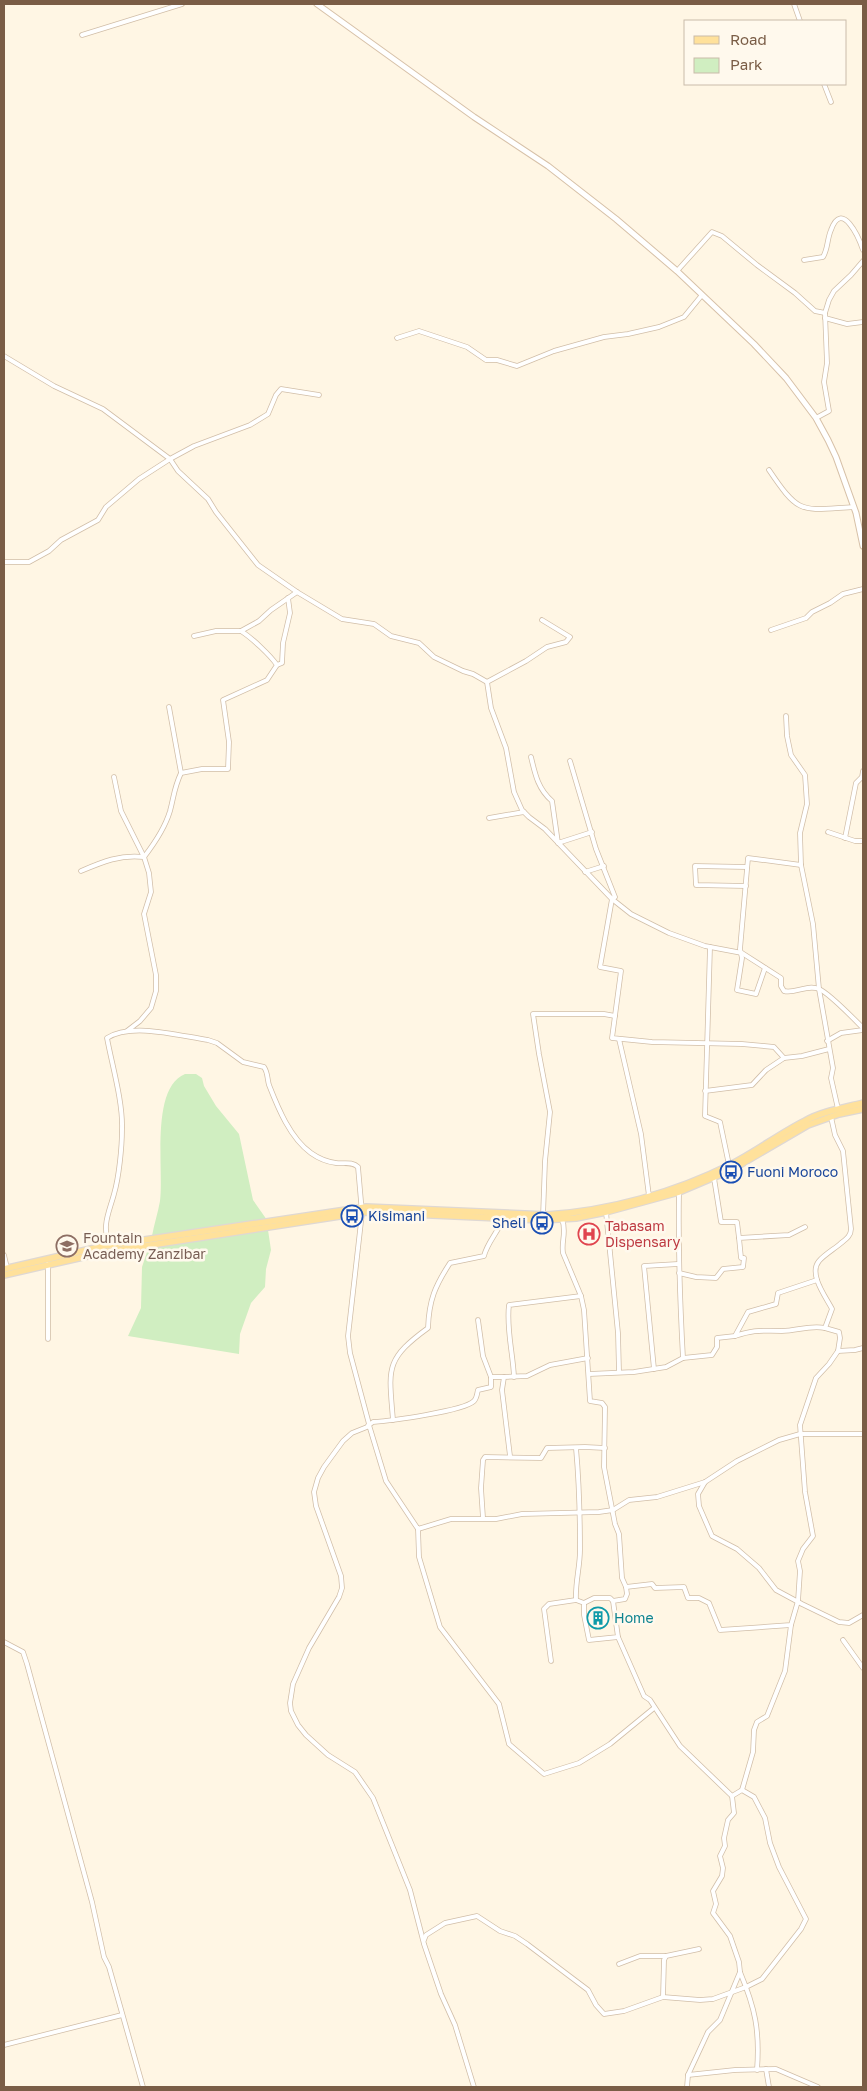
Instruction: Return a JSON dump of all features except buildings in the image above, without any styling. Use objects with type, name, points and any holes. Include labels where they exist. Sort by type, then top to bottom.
[{"type":"main road","points":[[362,1210],[503,1219],[543,1218],[575,1213],[649,1196],[677,1187],[729,1165],[805,1121],[838,1109],[863,1103]]},
{"type":"main road","points":[[4,1275],[75,1257],[145,1243],[362,1210],[398,1207],[562,1219],[606,1212],[679,1192],[714,1178],[741,1165],[808,1125],[863,1109]]},
{"type":"main road","points":[[6,1269],[74,1252],[145,1243]]},
{"type":"street","points":[[82,35],[182,4]]},
{"type":"street","points":[[318,4],[474,117],[548,166],[616,219],[677,271],[754,344],[780,371],[816,418],[836,457],[855,510],[863,546]]},
{"type":"street","points":[[794,4],[800,20]]},
{"type":"street","points":[[824,85],[831,102]]},
{"type":"street","points":[[804,260],[823,257],[833,225],[842,219],[853,226],[863,250]]},
{"type":"street","points":[[677,271],[712,232],[722,236],[795,293],[815,312],[846,324],[863,322]]},
{"type":"street","points":[[816,418],[829,411],[824,382],[827,363],[825,316],[829,300],[834,291],[863,261]]},
{"type":"street","points":[[397,338],[420,332],[467,347],[486,360],[497,360],[517,366],[554,351],[604,336],[659,328],[684,318],[702,295]]},
{"type":"street","points":[[4,356],[54,386],[103,410],[170,459],[178,471],[208,499],[258,565],[297,592],[342,619],[374,624],[392,636],[419,643],[434,657],[487,682]]},
{"type":"street","points":[[4,562],[29,562],[49,551],[61,540],[98,520],[106,507],[139,479],[170,459],[194,446],[260,420],[268,414],[276,395],[281,389],[319,395]]},
{"type":"street","points":[[769,470],[786,495],[803,508],[863,512]]},
{"type":"street","points":[[770,630],[806,618],[812,612],[843,594],[863,589]]},
{"type":"street","points":[[194,636],[216,631],[241,631],[259,621],[297,592]]},
{"type":"street","points":[[181,773],[202,769],[228,769],[229,742],[223,700],[267,680],[277,665],[282,663],[283,643],[290,613],[288,598]]},
{"type":"street","points":[[487,682],[526,661],[547,647],[566,642],[570,637],[542,620]]},
{"type":"street","points":[[241,631],[270,655],[277,665]]},
{"type":"street","points":[[487,682],[491,708],[506,748],[514,792],[524,812],[558,843],[612,899],[631,914],[670,933],[710,948],[742,953],[782,978],[781,986],[784,991],[788,992],[802,988],[819,989],[863,1029]]},
{"type":"street","points":[[144,857],[163,828],[169,812],[173,790],[181,773],[169,707]]},
{"type":"street","points":[[786,716],[787,736],[791,755],[805,776],[807,791],[808,804],[800,833],[801,865],[813,924],[819,989],[838,1109]]},
{"type":"street","points":[[531,758],[537,780],[545,795],[552,800],[558,843]]},
{"type":"street","points":[[570,761],[615,897],[612,899],[600,967],[621,971],[612,1038],[619,1040],[742,1044],[774,1047],[784,1058]]},
{"type":"street","points":[[845,838],[856,784],[862,777],[863,771]]},
{"type":"street","points":[[114,777],[121,811],[144,857],[150,874],[151,892],[144,914],[156,975],[156,991],[150,1008],[140,1021],[127,1031]]},
{"type":"street","points":[[489,818],[524,812]]},
{"type":"street","points":[[558,843],[592,832]]},
{"type":"street","points":[[828,832],[845,838],[863,841]]},
{"type":"street","points":[[81,871],[106,860],[132,855],[144,857]]},
{"type":"street","points":[[765,968],[756,994],[738,990],[748,858],[801,865]]},
{"type":"street","points":[[585,872],[604,866]]},
{"type":"street","points":[[746,886],[696,885],[695,866],[747,866]]},
{"type":"street","points":[[710,948],[705,1116],[720,1122],[729,1165]]},
{"type":"street","points":[[543,1218],[545,1161],[550,1112],[533,1014],[604,1014],[615,1016]]},
{"type":"street","points":[[828,1041],[842,1033],[863,1029]]},
{"type":"street","points":[[110,1246],[105,1235],[108,1211],[115,1193],[122,1128],[120,1104],[107,1038],[127,1031],[142,1030],[208,1040],[217,1043],[243,1062],[264,1067],[268,1073],[268,1083],[278,1106],[300,1143],[323,1159],[336,1163],[357,1164],[362,1210],[348,1336],[350,1353],[368,1426],[386,1481],[418,1529],[419,1557],[440,1627],[499,1704],[509,1744],[544,1774],[579,1763],[610,1744],[654,1708]]},
{"type":"street","points":[[619,1040],[641,1134],[649,1196]]},
{"type":"street","points":[[706,1091],[752,1085],[766,1070],[784,1058],[802,1056],[829,1049]]},
{"type":"street","points":[[825,1328],[832,1309],[817,1280],[815,1269],[819,1261],[851,1234],[852,1228],[843,1151],[835,1134],[831,1117]]},
{"type":"street","points":[[678,1274],[712,1279],[716,1278],[723,1269],[743,1267],[744,1258],[740,1258],[737,1222],[721,1222],[714,1178]]},
{"type":"street","points":[[679,1192],[680,1240],[678,1274],[683,1358]]},
{"type":"street","points":[[606,1212],[618,1333],[619,1372]]},
{"type":"street","points":[[393,1420],[392,1362],[398,1352],[428,1328],[428,1306],[438,1281],[450,1263],[484,1256],[486,1248],[499,1230],[503,1219]]},
{"type":"street","points":[[551,1661],[544,1609],[549,1604],[576,1600],[584,1602],[594,1598],[610,1598],[612,1601],[625,1599],[627,1594],[622,1578],[619,1534],[615,1524],[604,1467],[605,1407],[602,1403],[590,1401],[584,1310],[581,1296],[563,1253],[562,1245],[566,1228],[562,1219]]},
{"type":"street","points":[[739,1238],[789,1235],[806,1227]]},
{"type":"street","points":[[4,1255],[6,1269]]},
{"type":"street","points":[[48,1264],[48,1339]]},
{"type":"street","points":[[654,1369],[644,1266],[678,1264]]},
{"type":"street","points":[[735,1336],[748,1312],[776,1304],[778,1293],[817,1280]]},
{"type":"street","points":[[514,1377],[511,1341],[506,1319],[509,1305],[581,1296]]},
{"type":"street","points":[[474,2087],[455,2026],[441,1994],[424,1944],[410,1890],[373,1798],[355,1772],[328,1755],[306,1735],[293,1717],[290,1702],[296,1676],[342,1588],[341,1576],[316,1506],[314,1492],[318,1478],[324,1467],[348,1436],[373,1422],[441,1412],[472,1402],[478,1390],[491,1387],[491,1378],[483,1356],[478,1320]]},
{"type":"street","points":[[589,1374],[654,1369],[666,1367],[683,1358],[712,1355],[717,1347],[717,1338],[735,1336],[750,1331],[782,1331],[810,1326],[839,1332],[838,1351],[816,1378],[804,1413],[800,1434],[805,1492],[812,1536],[803,1549],[798,1561],[800,1571],[798,1602],[791,1625],[786,1671],[767,1716],[757,1722],[754,1730],[753,1752],[742,1790],[732,1796]]},
{"type":"street","points":[[838,1351],[863,1348]]},
{"type":"street","points":[[491,1378],[527,1376],[550,1365],[588,1358]]},
{"type":"street","points":[[504,1377],[502,1390],[510,1456]]},
{"type":"street","points":[[418,1529],[451,1519],[496,1519],[522,1514],[613,1510],[629,1500],[658,1497],[705,1482],[737,1461],[779,1440],[800,1434],[863,1434]]},
{"type":"street","points":[[483,1518],[481,1488],[483,1458],[486,1456],[541,1458],[546,1448],[605,1448]]},
{"type":"street","points":[[576,1448],[580,1550],[579,1576],[575,1584],[576,1600]]},
{"type":"street","points":[[705,1482],[698,1494],[699,1506],[712,1536],[737,1549],[759,1568],[776,1590],[839,1622],[849,1623],[863,1615]]},
{"type":"street","points":[[626,1587],[652,1584],[655,1588],[684,1586],[688,1598],[699,1598],[710,1604],[720,1630],[791,1625]]},
{"type":"street","points":[[612,1601],[618,1637],[644,1696],[680,1746],[732,1796],[734,1813],[728,1820],[724,1838],[725,1846],[720,1856],[723,1868],[722,1876],[713,1891],[716,1904],[714,1913],[730,1936],[739,1962],[740,1972],[750,1996],[759,2038],[757,2070]]},
{"type":"street","points":[[584,1602],[584,1614],[590,1640],[618,1637]]},
{"type":"street","points":[[843,1640],[863,1668]]},
{"type":"street","points":[[4,1642],[23,1652],[28,1664],[92,1902],[104,1957],[109,1967],[143,2087]]},
{"type":"street","points":[[424,1944],[426,1936],[445,1923],[477,1916],[500,1931],[515,1936],[588,1990],[596,2005],[604,2014],[624,2011],[663,1996],[707,2000],[746,1987],[762,1979],[801,1929],[806,1919],[779,1867],[770,1843],[765,1818],[754,1797],[742,1790]]},
{"type":"street","points":[[619,1964],[640,1956],[666,1956],[699,1949]]},
{"type":"street","points":[[663,1996],[664,1960],[666,1956]]},
{"type":"street","points":[[687,2087],[688,2075],[708,2032],[720,2020],[740,1972]]},
{"type":"street","points":[[4,2045],[122,2015]]},
{"type":"street","points":[[766,2069],[769,2087]]},
{"type":"street","points":[[688,2075],[776,2069],[818,2087]]},
{"type":"green space","points":[[185,1074],[196,1074],[202,1078],[204,1086],[216,1106],[239,1134],[253,1200],[267,1220],[152,1236],[160,1201],[160,1151],[163,1112],[167,1095],[174,1082]]},
{"type":"green space","points":[[268,1230],[271,1250],[266,1269],[265,1287],[251,1303],[240,1334],[239,1354],[128,1336],[141,1308],[142,1267],[149,1246]]},
{"type":"place","name":"Fuoni Moroco","points":[[731,1172]]},
{"type":"place","name":"Kisimani","points":[[352,1216]]},
{"type":"place","name":"Sheli","points":[[542,1223]]},
{"type":"place","name":"Tabasam Dispensary","points":[[589,1234]]},
{"type":"place","name":"Fountain Academy Zanzibar","points":[[67,1246]]},
{"type":"place","name":"Home","points":[[598,1618]]}]
